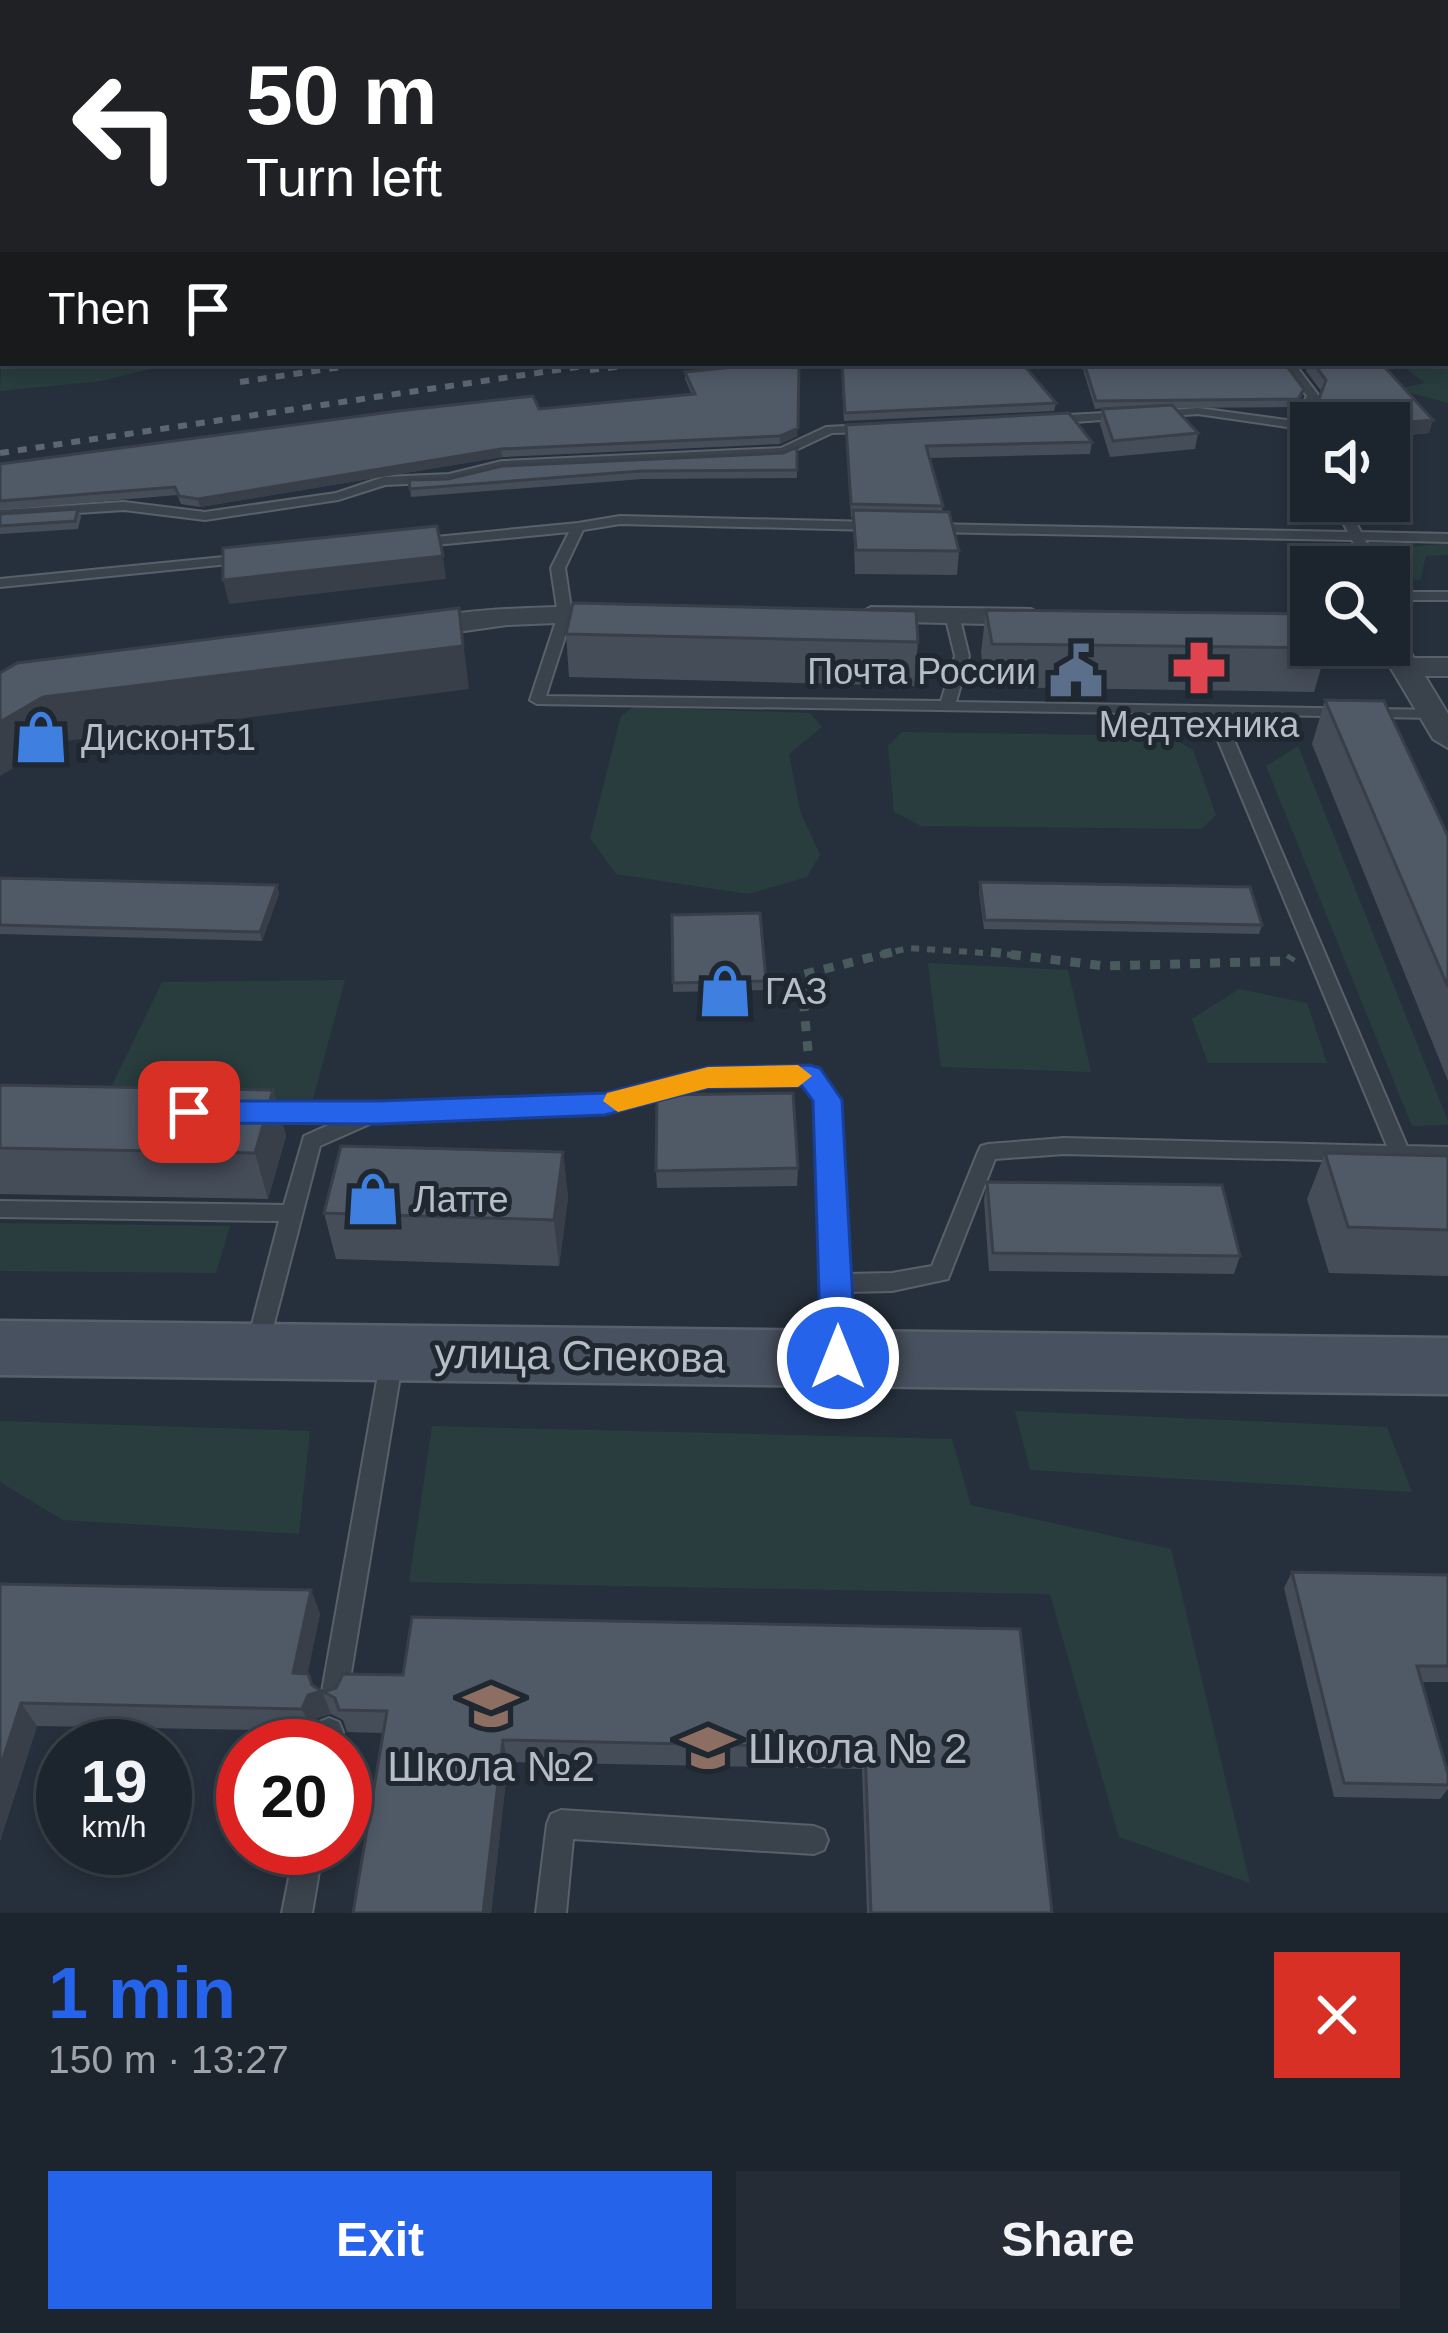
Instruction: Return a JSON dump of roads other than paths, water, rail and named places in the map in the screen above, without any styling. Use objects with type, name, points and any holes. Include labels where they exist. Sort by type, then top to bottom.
[{"type":"main road","name":"улица Спекова","points":[[0,1348],[1448,1366]]},
{"type":"street","points":[[383,633],[565,614],[654,615]]},
{"type":"street","points":[[842,615],[1069,617]]},
{"type":"street","points":[[1410,657],[1448,667]]},
{"type":"street","points":[[1404,666],[1441,726]]},
{"type":"lane","points":[[1290,366],[1312,396],[1309,402]]},
{"type":"lane","points":[[1034,421],[1198,411],[1290,424]]},
{"type":"lane","points":[[0,514],[124,506],[205,516],[338,496],[384,481],[449,478],[502,465],[783,452],[830,430],[875,428]]},
{"type":"lane","points":[[393,545],[620,520],[881,526]]},
{"type":"lane","points":[[1349,522],[1361,546]]},
{"type":"lane","points":[[578,527],[558,568],[565,614],[538,700],[949,703],[1441,726]]},
{"type":"lane","points":[[905,527],[1448,538]]},
{"type":"lane","points":[[0,583],[254,558]]},
{"type":"lane","points":[[1410,597],[1448,596]]},
{"type":"lane","points":[[949,703],[962,656],[952,615]]},
{"type":"lane","points":[[1214,712],[1399,1151]]},
{"type":"lane","points":[[237,1112],[605,1104],[708,1078],[810,1076],[827,1100],[838,1358]]},
{"type":"lane","points":[[256,1352],[311,1141],[379,1112]]},
{"type":"lane","points":[[838,1283],[892,1282],[940,1273],[988,1152],[1064,1146],[1448,1155]]},
{"type":"lane","points":[[0,1209],[290,1214]]},
{"type":"lane","points":[[334,1696],[393,1353]]},
{"type":"lane","points":[[551,1913],[561,1824],[814,1840]]},
{"type":"lane","points":[[297,1913],[303,1875]]},
{"type":"railway","points":[[240,382],[348,366]]},
{"type":"railway","points":[[0,453],[584,366]]},
{"type":"railway","points":[[590,370],[624,366]]},
{"type":"place","name":"Медтехника","points":[[1199,668]]},
{"type":"place","name":"Почта России","points":[[1076,671]]},
{"type":"place","name":"Дисконт51","points":[[41,737]]},
{"type":"place","name":"ГАЗ","points":[[725,991]]},
{"type":"place","name":"Латте","points":[[373,1199]]},
{"type":"place","name":"Школа №2","points":[[491,1706]]},
{"type":"place","name":"Школа № 2","points":[[708,1748]]}]
